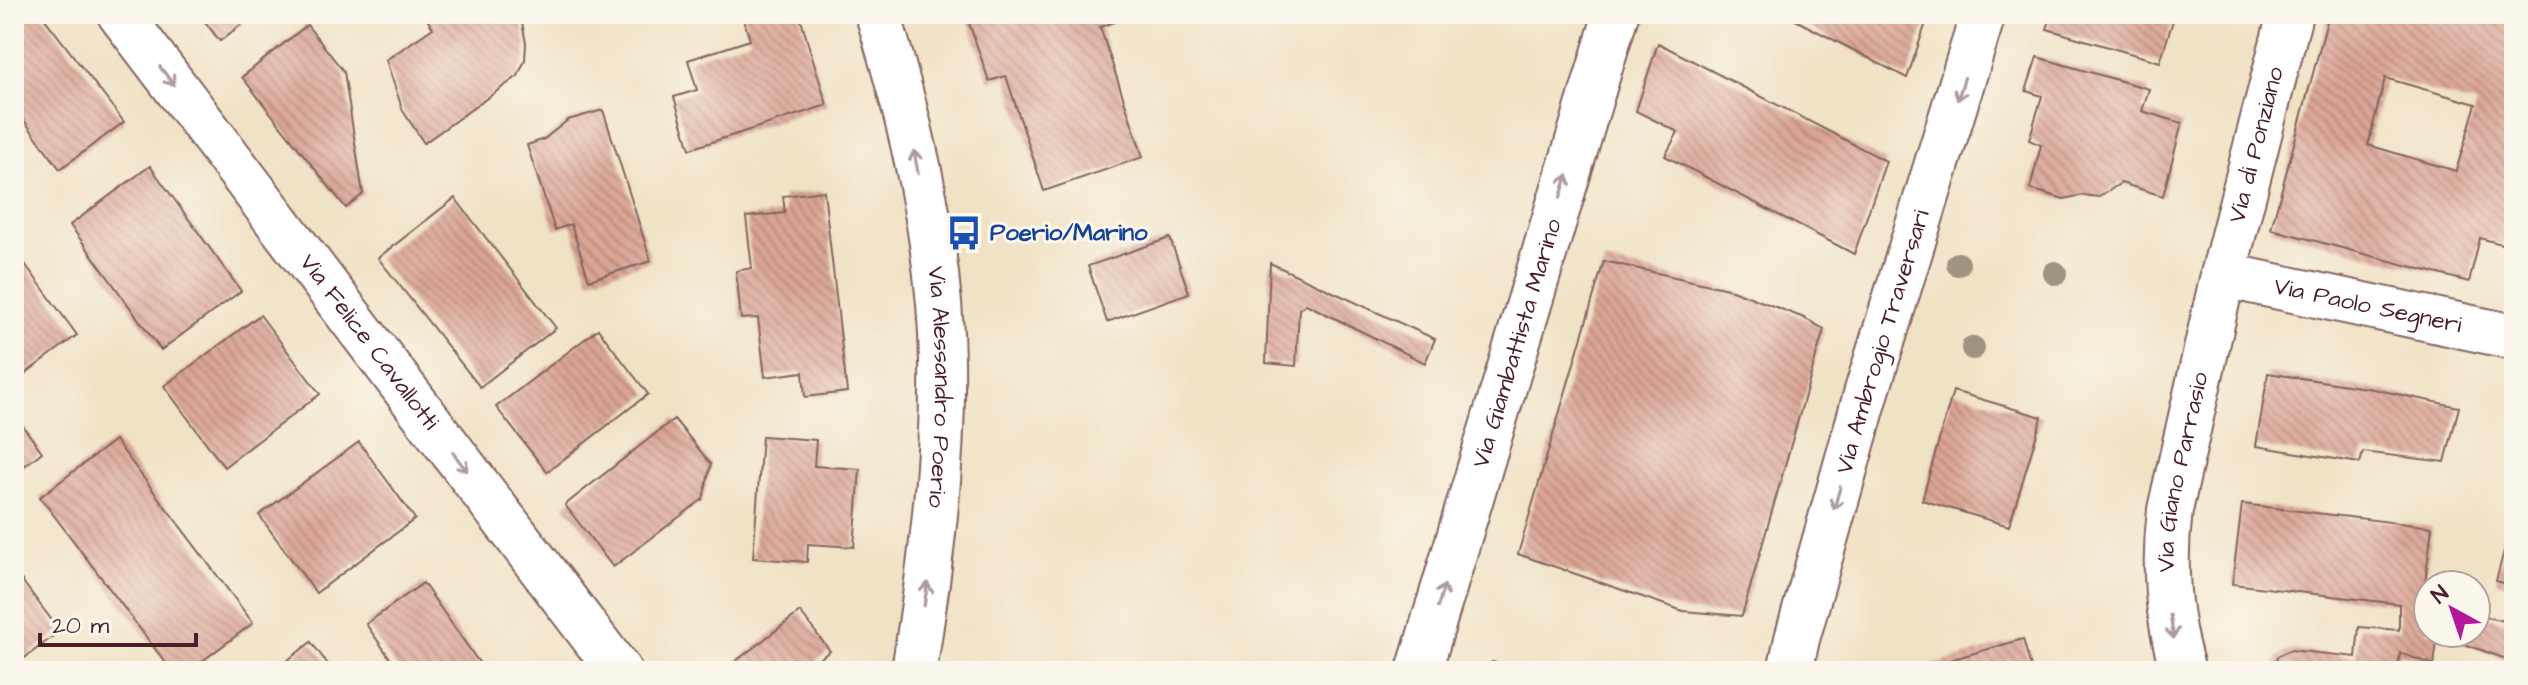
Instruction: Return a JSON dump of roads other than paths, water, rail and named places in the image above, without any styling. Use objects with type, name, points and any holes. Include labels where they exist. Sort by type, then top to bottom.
[{"type":"street","name":"Via Felice Cavallotti","points":[[120,14],[619,671]]},
{"type":"street","name":"Via Alessandro Poerio","points":[[878,14],[909,126],[939,304],[942,362],[934,517],[929,578],[914,671]]},
{"type":"street","name":"Via Giambattista Marino","points":[[1419,671],[1616,14]]},
{"type":"street","name":"Via Ambrogio Traversari","points":[[1790,671],[1867,391],[1983,14]]},
{"type":"street","name":"Via di Ponziano","points":[[2223,275],[2290,14]]},
{"type":"street","name":"Via Paolo Segneri","points":[[2223,275],[2514,337]]},
{"type":"street","name":"Via Giano Parrasio","points":[[2183,671],[2174,640],[2166,589],[2166,540],[2223,275]]},
{"type":"place","name":"Poerio/Marino","points":[[964,233]]}]
